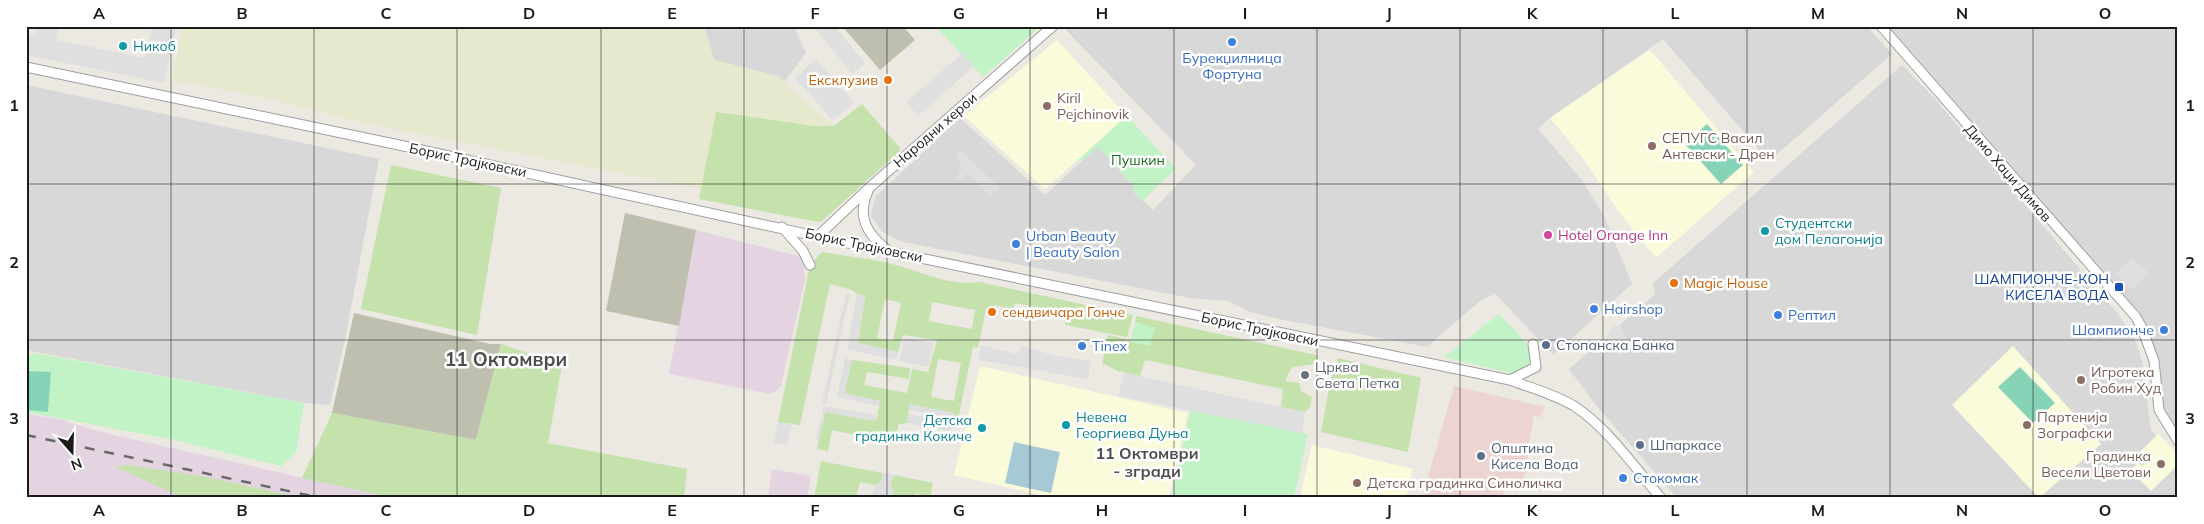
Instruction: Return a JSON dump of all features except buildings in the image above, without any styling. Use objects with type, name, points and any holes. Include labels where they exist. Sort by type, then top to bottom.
[{"type":"street","name":"Народни херои","points":[[818,236],[869,188],[1053,26]]},
{"type":"street","name":"Димо Хаџи Димов","points":[[1880,26],[2136,317],[2146,337],[2156,368],[2159,410],[2178,441]]},
{"type":"street","name":"Борис Трајковски","points":[[26,67],[888,251],[1510,380],[1548,394],[1580,411],[1601,429],[1661,498]]},
{"type":"street","points":[[869,188],[862,208],[864,224],[872,236],[888,251]]},
{"type":"street","points":[[782,227],[803,251],[810,266]]},
{"type":"street","points":[[1510,380],[1536,368],[1533,344]]},
{"type":"shaded area","points":[[37,26],[59,26],[56,40],[145,58],[152,26],[177,26],[164,83],[26,55],[26,33],[35,35]]},
{"type":"shaded area","points":[[183,26],[704,26],[714,60],[777,76],[834,126],[814,126],[716,112],[701,189],[363,123],[265,98],[172,80]]},
{"type":"shaded area","points":[[704,26],[794,26],[806,53],[784,82],[777,76],[714,60]]},
{"type":"shaded area","points":[[813,26],[834,26],[865,63],[852,74]]},
{"type":"shaded area","points":[[842,26],[903,26],[915,40],[880,70]]},
{"type":"shaded area","points":[[1070,26],[1867,26],[1892,54],[1769,161],[1663,39],[1550,118],[1538,129],[1581,179],[1604,216],[1632,284],[1553,355],[1495,293],[1479,302],[1427,347],[1269,317],[1248,311],[1228,301],[1190,298],[903,242],[882,232],[871,216],[876,196],[960,118],[1045,195],[1098,146],[1135,188],[1133,192],[1153,210],[1196,165],[1066,30]]},
{"type":"shaded area","points":[[1881,26],[2178,26],[2178,441],[2157,396],[2142,328]]},
{"type":"shaded area","name":"Kiril Pejchinovik","points":[[1057,40],[1127,116],[1045,189],[964,116]]},
{"type":"shaded area","name":"СЕПУГС Васил Антевски - Дрен","points":[[1650,50],[1754,172],[1656,258],[1619,212],[1582,157],[1550,118]]},
{"type":"shaded area","points":[[963,53],[974,66],[918,116],[906,102]]},
{"type":"shaded area","points":[[816,59],[854,102],[833,120],[795,78]]},
{"type":"shaded area","points":[[1902,65],[1934,98],[2119,315],[2136,342],[2142,361],[2151,430],[2178,458],[2178,498],[1677,498],[1595,404],[1569,369],[1655,294],[1653,283]]},
{"type":"shaded area","points":[[26,85],[379,159],[346,335],[330,405],[304,403],[26,350]]},
{"type":"shaded area","points":[[961,150],[1000,188],[990,197],[968,173],[957,180],[961,166],[956,154]]},
{"type":"shaded area","points":[[625,213],[696,230],[679,326],[606,311]]},
{"type":"shaded area","points":[[696,230],[803,257],[805,280],[781,385],[778,390],[770,394],[669,374]]},
{"type":"shaded area","points":[[2133,258],[2149,273],[2132,290],[2114,274]]},
{"type":"shaded area","points":[[846,293],[850,294],[826,404],[822,403]]},
{"type":"shaded area","points":[[857,294],[865,296],[858,343],[898,352],[896,360],[847,349]]},
{"type":"shaded area","points":[[354,313],[490,344],[501,344],[476,440],[332,413]]},
{"type":"shaded area","points":[[1620,326],[1631,348],[1619,356],[1606,337],[1612,327]]},
{"type":"shaded area","points":[[904,338],[934,343],[928,367],[900,361]]},
{"type":"shaded area","points":[[981,345],[1017,354],[1022,346],[1056,356],[1091,361],[1088,379],[978,360]]},
{"type":"shaded area","name":"Партенија Зографски","points":[[2013,346],[2101,444],[2039,498],[1952,405]]},
{"type":"shaded area","points":[[845,358],[852,360],[844,393],[880,401],[879,406],[837,397]]},
{"type":"shaded area","points":[[980,366],[1188,413],[1169,498],[1054,498],[954,475]]},
{"type":"shaded area","points":[[1124,373],[1305,412],[1302,433],[1118,396]]},
{"type":"shaded area","name":"Општина Кисела Вода","points":[[1454,386],[1545,407],[1540,417],[1534,416],[1529,442],[1527,469],[1517,492],[1508,486],[1501,498],[1422,498]]},
{"type":"shaded area","points":[[909,404],[955,413],[954,419],[909,410]]},
{"type":"shaded area","points":[[824,406],[876,415],[876,421],[825,412],[819,440],[816,439]]},
{"type":"shaded area","points":[[26,414],[60,419],[97,431],[392,498],[26,498]]},
{"type":"shaded area","points":[[909,414],[953,423],[951,431],[907,423]]},
{"type":"shaded area","points":[[778,422],[792,424],[787,445],[774,443]]},
{"type":"shaded area","name":"Градинка Весели Цветови","points":[[2158,434],[2178,454],[2178,465],[2151,491],[2130,470],[2138,463],[2142,466],[2146,463],[2138,454]]},
{"type":"shaded area","name":"Детска градинка Синоличка","points":[[1312,445],[1413,469],[1406,498],[1300,497]]},
{"type":"shaded area","points":[[772,469],[811,476],[807,498],[768,498]]},
{"type":"shaded area","points":[[882,472],[894,475],[890,485],[894,490],[891,498],[872,498],[875,485],[882,481]]},
{"type":"green space","points":[[935,26],[1041,26],[983,77]]},
{"type":"green space","points":[[862,104],[900,148],[899,152],[822,221],[818,222],[699,199],[716,112],[814,126],[834,126]]},
{"type":"green space","name":"Пушкин","points":[[1127,116],[1176,169],[1142,201],[1133,191],[1135,188],[1098,147],[1082,161],[1079,159]]},
{"type":"green space","points":[[1707,124],[1743,165],[1721,184],[1685,144]]},
{"type":"green space","points":[[391,165],[501,188],[477,335],[361,309]]},
{"type":"green space","points":[[822,252],[883,262],[950,281],[979,282],[1133,315],[1127,337],[1065,325],[1064,312],[1015,303],[1013,310],[995,305],[993,310],[986,309],[978,348],[973,347],[958,419],[954,419],[955,414],[909,410],[907,423],[899,424],[896,434],[887,442],[832,430],[828,451],[817,449],[825,412],[876,421],[880,401],[844,393],[852,360],[910,368],[909,379],[867,372],[864,385],[907,393],[912,369],[928,372],[937,340],[903,335],[898,352],[858,343],[865,296],[830,284],[800,425],[778,422],[810,265]],"holes":[[[885,299],[901,303],[893,341],[877,338]],[[932,302],[975,310],[972,329],[929,321]],[[938,359],[961,363],[954,401],[931,397]]]},
{"type":"green space","points":[[1499,314],[1517,332],[1527,346],[1531,361],[1528,368],[1511,373],[1444,357]]},
{"type":"green space","points":[[1136,316],[1316,355],[1318,357],[1315,364],[1292,367],[1285,381],[1299,383],[1301,391],[1312,397],[1310,407],[1305,412],[1281,407],[1283,389],[1145,360],[1140,376],[1118,371],[1102,363],[1108,335],[1150,345],[1154,328],[1135,322]]},
{"type":"green space","points":[[1135,322],[1155,328],[1150,346],[1130,342]]},
{"type":"green space","points":[[501,344],[562,365],[548,443],[687,469],[684,498],[394,498],[302,478],[332,413],[476,440]]},
{"type":"green space","points":[[35,353],[304,403],[296,453],[281,466],[170,439],[26,412],[26,357]]},
{"type":"green space","points":[[1338,358],[1421,378],[1408,452],[1321,432],[1330,383]]},
{"type":"green space","points":[[2020,367],[2055,403],[2033,423],[1998,387]]},
{"type":"green space","points":[[27,371],[51,372],[48,412],[26,410]]},
{"type":"green space","points":[[1190,410],[1308,434],[1294,498],[1172,498]]},
{"type":"green space","points":[[821,461],[882,473],[882,481],[875,485],[860,482],[856,498],[814,498]]},
{"type":"green space","points":[[128,465],[201,476],[303,498],[184,498],[115,467]]},
{"type":"green space","points":[[894,475],[933,483],[930,497],[915,493],[914,498],[891,498],[894,490],[890,486]]},
{"type":"water","points":[[1014,442],[1060,452],[1051,493],[1005,483]]},
{"type":"railway","points":[[26,435],[321,498]]},
{"type":"place","name":"Бурекџилница Фортуна","points":[[1232,42]]},
{"type":"place","name":"Никоб","points":[[123,46]]},
{"type":"place","name":"Ексклузив","points":[[888,80]]},
{"type":"place","name":"Kiril Pejchinovik","points":[[1047,106]]},
{"type":"place","name":"СЕПУГС Васил Антевски - Дрен","points":[[1652,146]]},
{"type":"place","name":"Студентски дом Пелагонија","points":[[1765,231]]},
{"type":"place","name":"Hotel Orange Inn","points":[[1548,235]]},
{"type":"place","name":"Urban Beauty | Beauty Salon","points":[[1016,244]]},
{"type":"place","name":"Magic House","points":[[1674,283]]},
{"type":"place","name":"ШАМПИОНЧЕ-КОН КИСЕЛА ВОДА","points":[[2119,287]]},
{"type":"place","name":"Hairshop","points":[[1594,309]]},
{"type":"place","name":"сендвичара Гонче","points":[[992,312]]},
{"type":"place","name":"Рептил","points":[[1778,315]]},
{"type":"place","name":"Шампионче","points":[[2164,330]]},
{"type":"place","name":"Стопанска Банка","points":[[1546,345]]},
{"type":"place","name":"Tinex","points":[[1082,346]]},
{"type":"place","name":"Црква Света Петка","points":[[1305,375]]},
{"type":"place","name":"Игротека Робин Худ","points":[[2081,380]]},
{"type":"place","name":"Невена Георгиева Дуња","points":[[1066,425]]},
{"type":"place","name":"Партенија Зографски","points":[[2027,425]]},
{"type":"place","name":"Детска градинка Кокиче","points":[[982,428]]},
{"type":"place","name":"Шпаркасе","points":[[1640,445]]},
{"type":"place","name":"Општина Кисела Вода","points":[[1481,456]]},
{"type":"place","name":"Градинка Весели Цветови","points":[[2161,464]]},
{"type":"place","name":"Стокомак","points":[[1623,478]]},
{"type":"place","name":"Детска градинка Синоличка","points":[[1357,483]]},
{"type":"district","name":"11 Октомври","points":[[506,359]]},
{"type":"district","name":"11 Октомври - згради","points":[[1147,462]]}]
